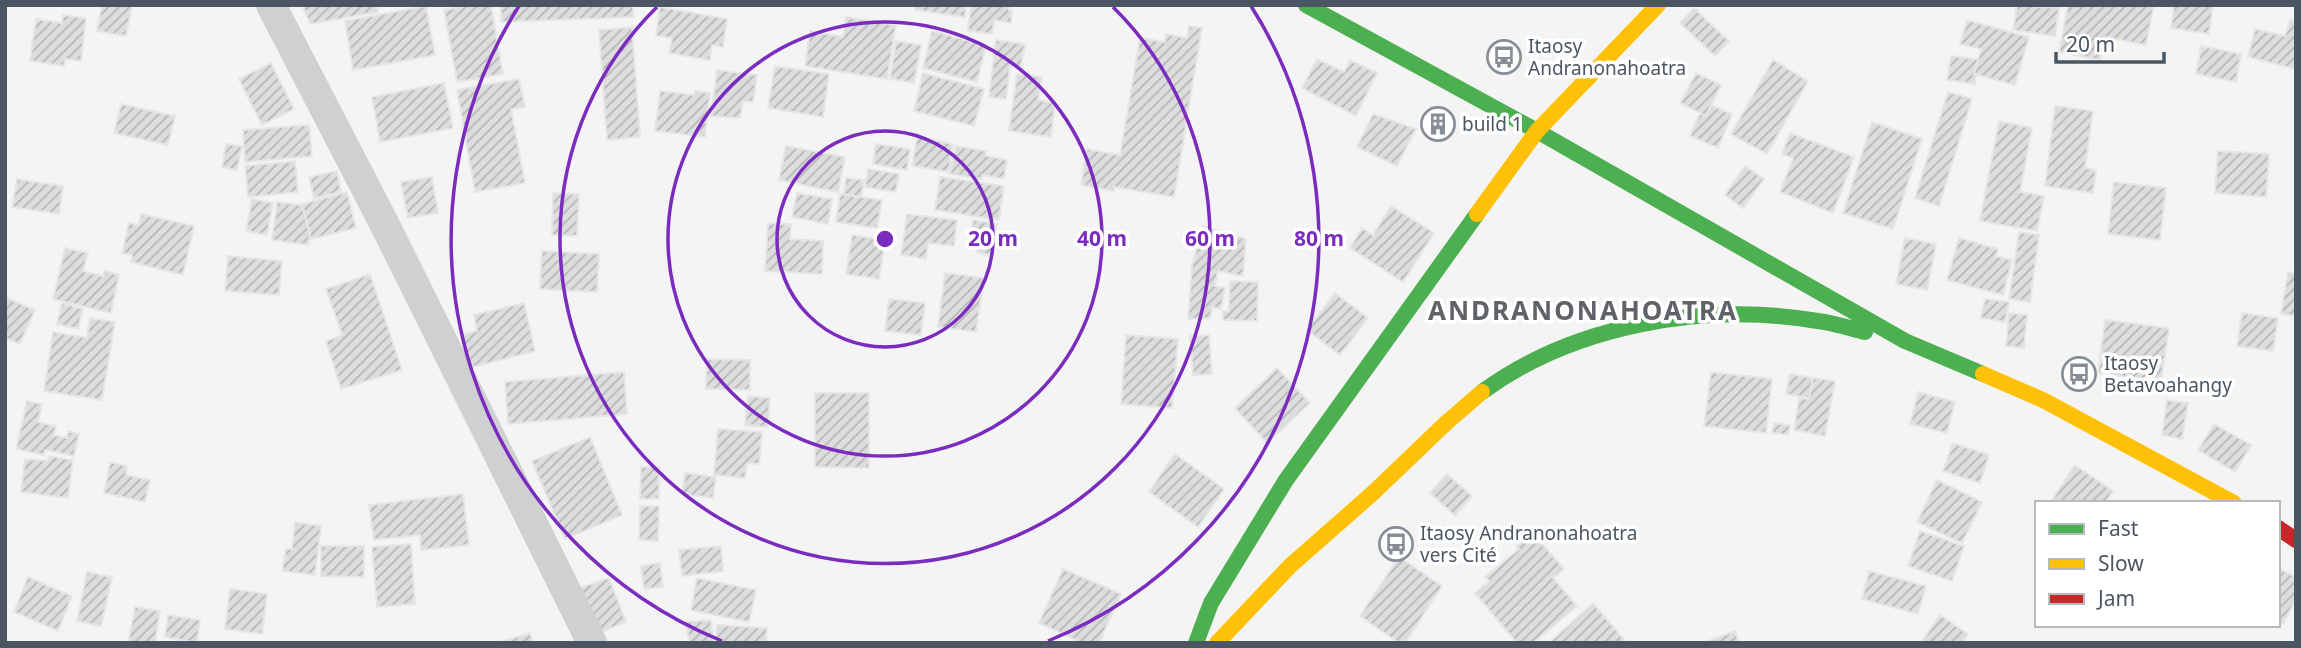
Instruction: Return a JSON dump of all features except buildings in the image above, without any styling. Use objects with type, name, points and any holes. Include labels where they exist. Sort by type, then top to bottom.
[{"type":"street","points":[[271,5],[387,229],[592,643]]},
{"type":"street","points":[[1306,5],[1537,131],[1905,341],[2043,400],[2230,501]]},
{"type":"street","points":[[1196,643],[1211,603],[1286,480],[1537,131],[1658,5]]},
{"type":"street","points":[[1217,643],[1291,566],[1448,421],[1492,386],[1536,359],[1584,339],[1630,326],[1721,316],[1814,320],[1905,341]]},
{"type":"street","points":[[2280,529],[2296,540]]},
{"type":"traffic: fast","points":[[1306,5],[1537,131],[1905,341],[1983,374]]},
{"type":"traffic: fast","points":[[1196,643],[1211,603],[1286,480],[1477,214]]},
{"type":"traffic: fast","points":[[1482,392],[1519,369],[1558,350],[1600,335],[1687,317],[1775,316],[1824,322],[1865,332]]},
{"type":"traffic: slow","points":[[1477,214],[1537,131],[1658,5]]},
{"type":"traffic: slow","points":[[1983,374],[2043,400],[2230,501]]},
{"type":"traffic: slow","points":[[1217,643],[1290,566],[1482,392]]},
{"type":"traffic: jam","points":[[2280,529],[2296,540]]},
{"type":"place","name":"Itaosy Andranonahoatra","points":[[1504,57]]},
{"type":"place","name":"build 1","points":[[1438,124]]},
{"type":"place","name":"Itaosy Betavoahangy","points":[[2079,374]]},
{"type":"place","name":"Itaosy Andranonahoatra vers Cité","points":[[1396,544]]},
{"type":"district","name":"ANDRANONAHOATRA","points":[[1583,311]]}]
